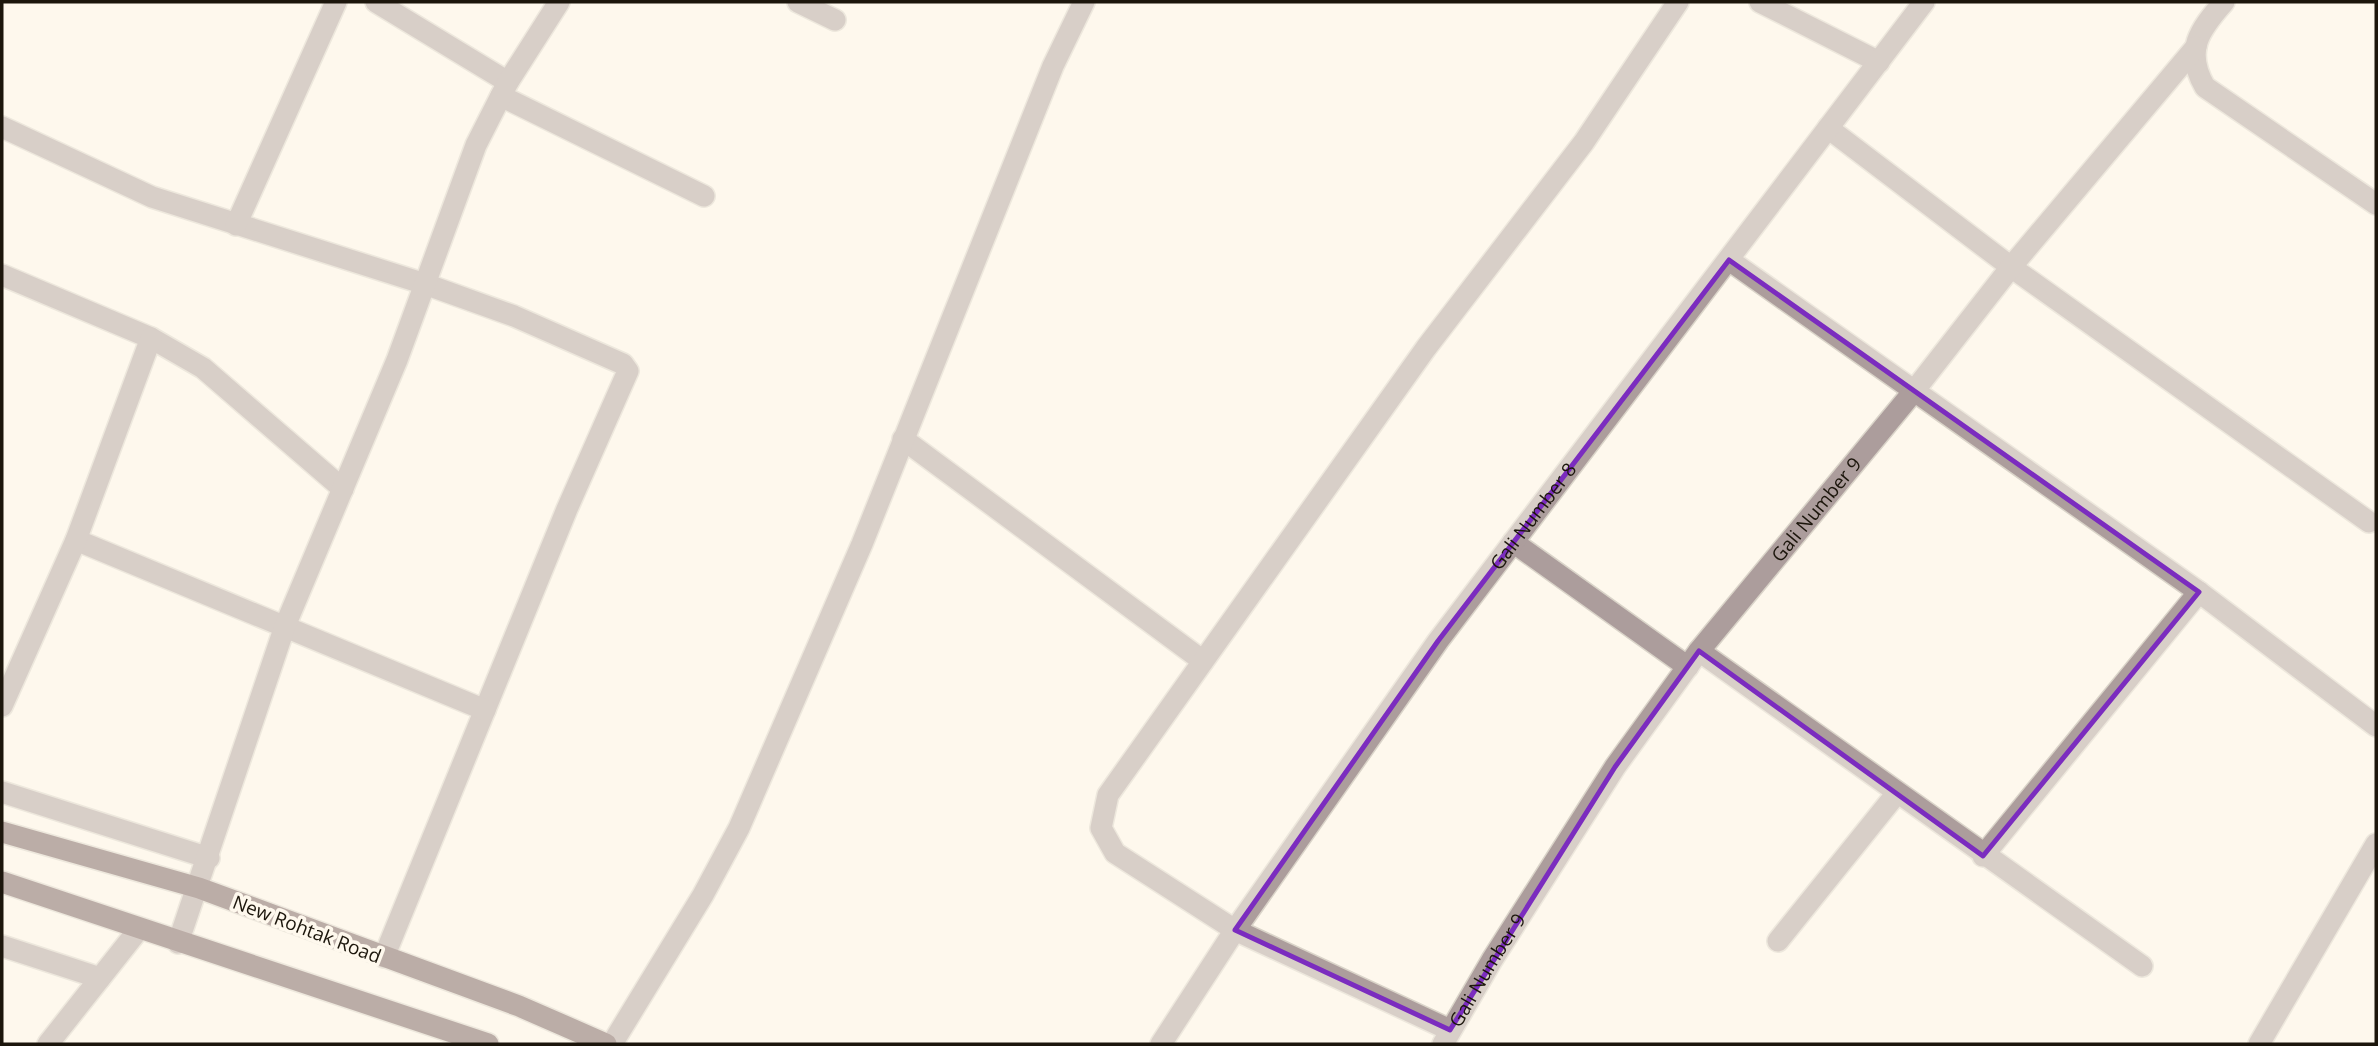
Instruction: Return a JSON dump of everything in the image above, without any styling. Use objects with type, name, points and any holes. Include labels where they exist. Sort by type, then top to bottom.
[{"type":"main road","name":"New Rohtak Road","points":[[2,832],[199,888],[519,1006],[606,1044]]},
{"type":"main road","points":[[2,882],[448,1038],[488,1044]]},
{"type":"street","points":[[236,225],[336,2]]},
{"type":"street","points":[[376,2],[505,89],[704,196]]},
{"type":"street","points":[[178,943],[199,888],[285,626],[425,284],[477,145],[505,89],[559,2]]},
{"type":"street","points":[[798,2],[835,20]]},
{"type":"street","points":[[612,1044],[703,895],[739,828],[904,439],[1053,66],[1084,2]]},
{"type":"street","points":[[1446,1037],[1235,930],[1115,853],[1101,828],[1108,794],[1426,348],[1584,142],[1678,2]]},
{"type":"street","points":[[1760,2],[1879,62]]},
{"type":"street","name":"Gali Number 8","points":[[1161,1044],[1235,930],[1438,641],[1924,2]]},
{"type":"street","name":"Gali Number 9","points":[[1446,1037],[1615,766],[1694,659],[1914,391],[2011,267],[2196,47],[2206,22],[2224,2]]},
{"type":"street","points":[[2196,47],[2196,72],[2204,87],[2376,204]]},
{"type":"street","points":[[2,127],[116,182],[236,225],[425,284],[514,316],[623,364],[628,371],[384,957]]},
{"type":"street","points":[[1828,128],[2011,267],[2369,522]]},
{"type":"street","points":[[1729,260],[2199,592],[2376,726]]},
{"type":"street","points":[[2,275],[151,338],[221,381],[343,489]]},
{"type":"street","points":[[2,706],[76,540],[151,338]]},
{"type":"street","points":[[904,439],[1203,661]]},
{"type":"street","points":[[76,540],[485,710]]},
{"type":"street","points":[[1513,542],[1897,793],[2141,966]]},
{"type":"street","points":[[1983,856],[2199,592]]},
{"type":"street","points":[[2,792],[209,858]]},
{"type":"street","points":[[1778,941],[1897,793]]},
{"type":"street","points":[[2259,1044],[2376,844]]},
{"type":"street","points":[[48,1044],[139,929]]},
{"type":"street","points":[[2,946],[100,978]]},
{"type":"highlighted area","points":[[1729,260],[2199,592],[1983,856],[1699,651],[1615,767],[1450,1030],[1235,930],[1438,641]]}]
